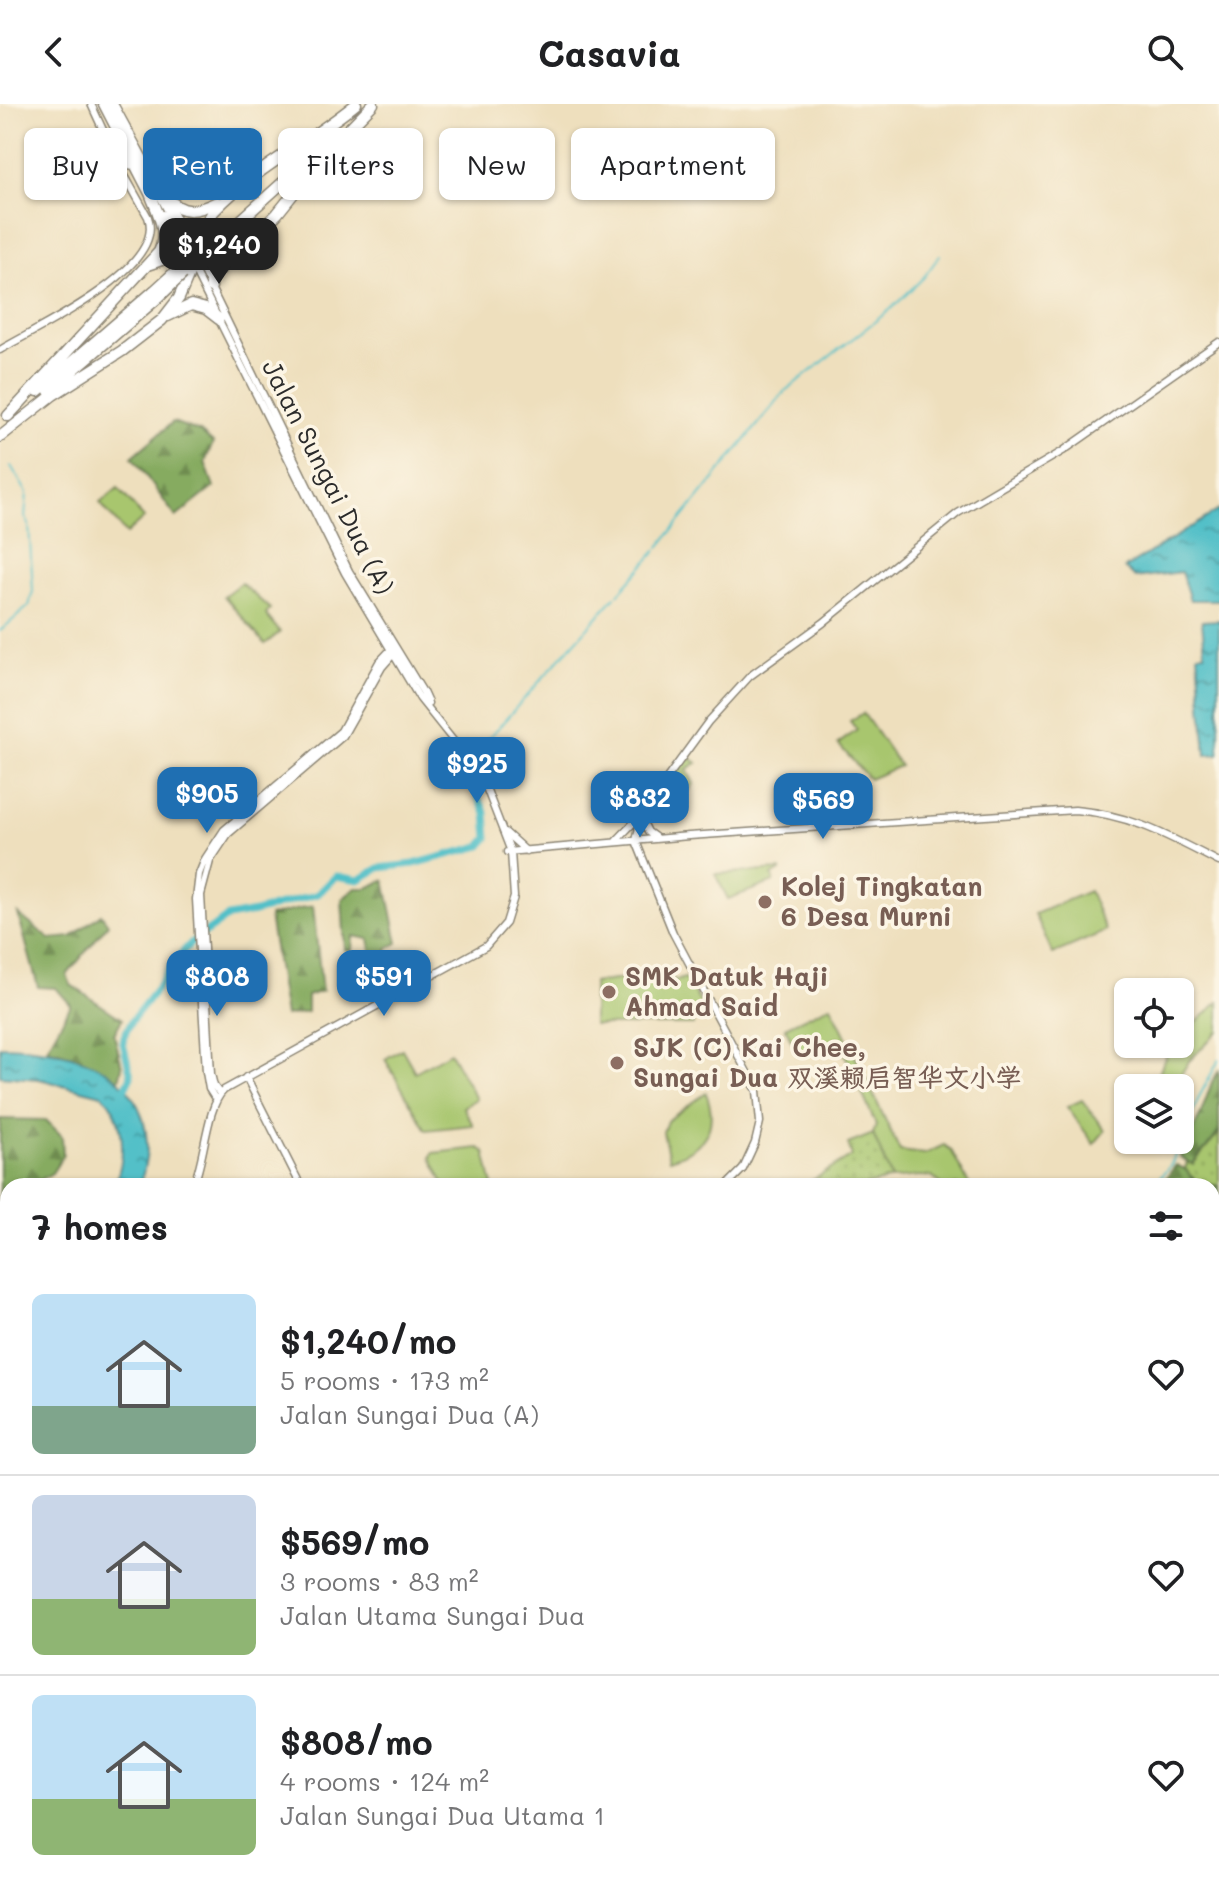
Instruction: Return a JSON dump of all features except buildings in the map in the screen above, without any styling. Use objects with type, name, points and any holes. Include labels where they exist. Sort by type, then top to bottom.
[{"type":"highway","points":[[104,104],[143,176]]},
{"type":"highway","points":[[112,104],[143,170]]},
{"type":"highway","points":[[262,173],[358,104]]},
{"type":"highway","points":[[0,437],[358,104]]},
{"type":"highway","points":[[230,226],[372,104]]},
{"type":"highway","points":[[211,287],[212,277],[277,214],[331,147],[372,104]]},
{"type":"highway","points":[[127,164],[134,164]]},
{"type":"highway","points":[[4,419],[145,267],[163,243],[163,229],[154,200]]},
{"type":"highway","points":[[158,200],[192,260]]},
{"type":"highway","points":[[168,200],[184,210],[204,209],[222,200]]},
{"type":"highway","points":[[167,316],[179,298],[203,223],[226,200]]},
{"type":"highway","points":[[145,267],[160,259],[221,257],[244,246]]},
{"type":"highway","points":[[4,419],[157,293]]},
{"type":"highway","points":[[0,437],[53,395],[132,345],[167,316],[191,305],[206,309],[219,319]]},
{"type":"main road","points":[[91,104],[102,128]]},
{"type":"main road","points":[[0,350],[109,285],[145,248],[150,240],[151,225],[127,179]]},
{"type":"main road","name":"Jalan Sungai Dua (A)","points":[[192,260],[211,287],[349,571],[399,665],[420,699],[480,775],[508,850],[514,897],[501,933],[486,946],[246,1077],[218,1098]]},
{"type":"main road","name":"Jalan Sungai Dua (A)","points":[[192,260],[345,573],[381,634],[423,692],[429,707]]},
{"type":"main road","points":[[613,844],[643,814],[708,722],[750,676],[823,623],[958,513],[1063,451],[1219,342]]},
{"type":"main road","points":[[380,664],[383,647],[381,634]]},
{"type":"main road","points":[[197,1178],[218,1098],[211,1087],[201,950],[199,918],[204,875],[221,842],[250,813],[343,736],[380,664],[393,650]]},
{"type":"main road","points":[[380,664],[392,662],[399,665]]},
{"type":"main road","points":[[508,850],[1075,810],[1135,821],[1219,862]]},
{"type":"main road","points":[[643,814],[648,832],[658,838]]},
{"type":"main road","points":[[643,814],[636,841],[673,933],[757,1091],[760,1122],[755,1143],[743,1169],[734,1178]]},
{"type":"main road","points":[[502,829],[526,851]]},
{"type":"main road","points":[[512,869],[517,857],[526,851]]},
{"type":"main road","points":[[246,1077],[297,1178]]},
{"type":"main road","points":[[211,1087],[218,1098]]},
{"type":"green space","points":[[173,422],[200,432],[213,443],[205,462],[214,487],[176,517],[132,457]]},
{"type":"green space","points":[[118,488],[144,518],[126,534],[100,503]]},
{"type":"green space","points":[[241,583],[270,609],[266,615],[280,632],[265,644],[224,596]]},
{"type":"green space","points":[[863,713],[900,766],[869,779],[838,744],[857,730],[850,721]]},
{"type":"green space","points":[[687,755],[697,763],[687,769],[694,784],[674,810],[663,818],[657,810],[668,796],[662,789]]},
{"type":"green space","points":[[782,870],[772,876],[774,882],[728,899],[715,874]]},
{"type":"green space","points":[[385,880],[398,943],[388,948],[382,972],[375,970],[369,939],[353,936],[352,950],[345,950],[342,899],[356,888],[367,888]]},
{"type":"green space","points":[[1089,891],[1106,931],[1053,954],[1035,914]]},
{"type":"green space","points":[[313,906],[322,991],[307,996],[307,1012],[285,1016],[269,916]]},
{"type":"green space","points":[[18,914],[50,939],[71,937],[101,914],[108,924],[67,975],[71,985],[122,1019],[114,1034],[122,1067],[119,1080],[65,1053],[47,1048],[71,1005],[56,988],[38,987]]},
{"type":"green space","points":[[668,973],[675,981],[685,978],[703,1007],[691,1013],[693,1025],[593,1025],[593,983]]},
{"type":"green space","points":[[1219,1002],[1219,1031],[1194,1056],[1194,1024]]},
{"type":"green space","points":[[831,1005],[900,1151],[925,1154],[944,1145],[951,1150],[966,1178],[892,1178],[873,1134],[876,1125],[838,1038],[799,1056],[785,1027]]},
{"type":"green space","points":[[402,1049],[415,1072],[450,1052],[476,1099],[463,1107],[473,1125],[426,1130],[385,1059]]},
{"type":"green space","points":[[1165,1058],[1192,1058],[1181,1074],[1159,1074]]},
{"type":"green space","points":[[1219,1071],[1219,1133],[1192,1164],[1180,1157],[1181,1154],[1194,1154],[1194,1128]]},
{"type":"green space","points":[[706,1093],[711,1117],[705,1136],[691,1150],[669,1159],[663,1132],[667,1121]]},
{"type":"green space","points":[[1082,1100],[1105,1131],[1094,1144],[1067,1107]]},
{"type":"green space","points":[[0,1119],[46,1120],[62,1136],[63,1156],[52,1173],[44,1178],[0,1178]]},
{"type":"green space","points":[[1219,1133],[1219,1178],[1193,1178],[1185,1169],[1187,1161],[1193,1164]]},
{"type":"green space","points":[[873,1134],[892,1178],[816,1178],[852,1156],[848,1144]]},
{"type":"green space","points":[[479,1148],[485,1152],[491,1178],[441,1178],[431,1157],[433,1153]]},
{"type":"green space","points":[[1176,1165],[1193,1178],[1166,1178]]},
{"type":"water","points":[[1219,510],[1219,600],[1190,600],[1181,572],[1135,578],[1125,568]]},
{"type":"water","points":[[1219,620],[1219,754],[1206,755],[1198,654],[1205,653],[1202,621]]},
{"type":"water","points":[[0,1046],[25,1047],[74,1057],[116,1079],[132,1096],[142,1117],[147,1149],[142,1178],[116,1178],[122,1139],[116,1113],[102,1095],[39,1079],[0,1076]]},
{"type":"waterway","points":[[659,547],[785,391],[891,309],[924,277],[940,255]]},
{"type":"waterway","points":[[0,631],[29,606],[33,591],[29,524],[25,517],[27,493],[11,466]]},
{"type":"waterway","points":[[618,594],[657,550]]},
{"type":"waterway","points":[[472,757],[615,597]]},
{"type":"waterway","points":[[122,1094],[131,1076],[124,1036],[174,961],[193,941],[228,917],[318,894],[336,876],[359,880],[379,868],[414,864],[481,846],[488,838],[486,813],[464,764]]},
{"type":"waterway","points":[[1159,1178],[1171,1165],[1200,1095],[1219,1060]]},
{"type":"place","name":"Kolej Tingkatan 6 Desa Murni","points":[[765,902]]},
{"type":"place","name":"SMK Datuk Haji Ahmad Said","points":[[609,992]]},
{"type":"place","name":"SJK (C) Kai Chee, Sungai Dua 双溪赖启智华文小学","points":[[617,1063]]}]
